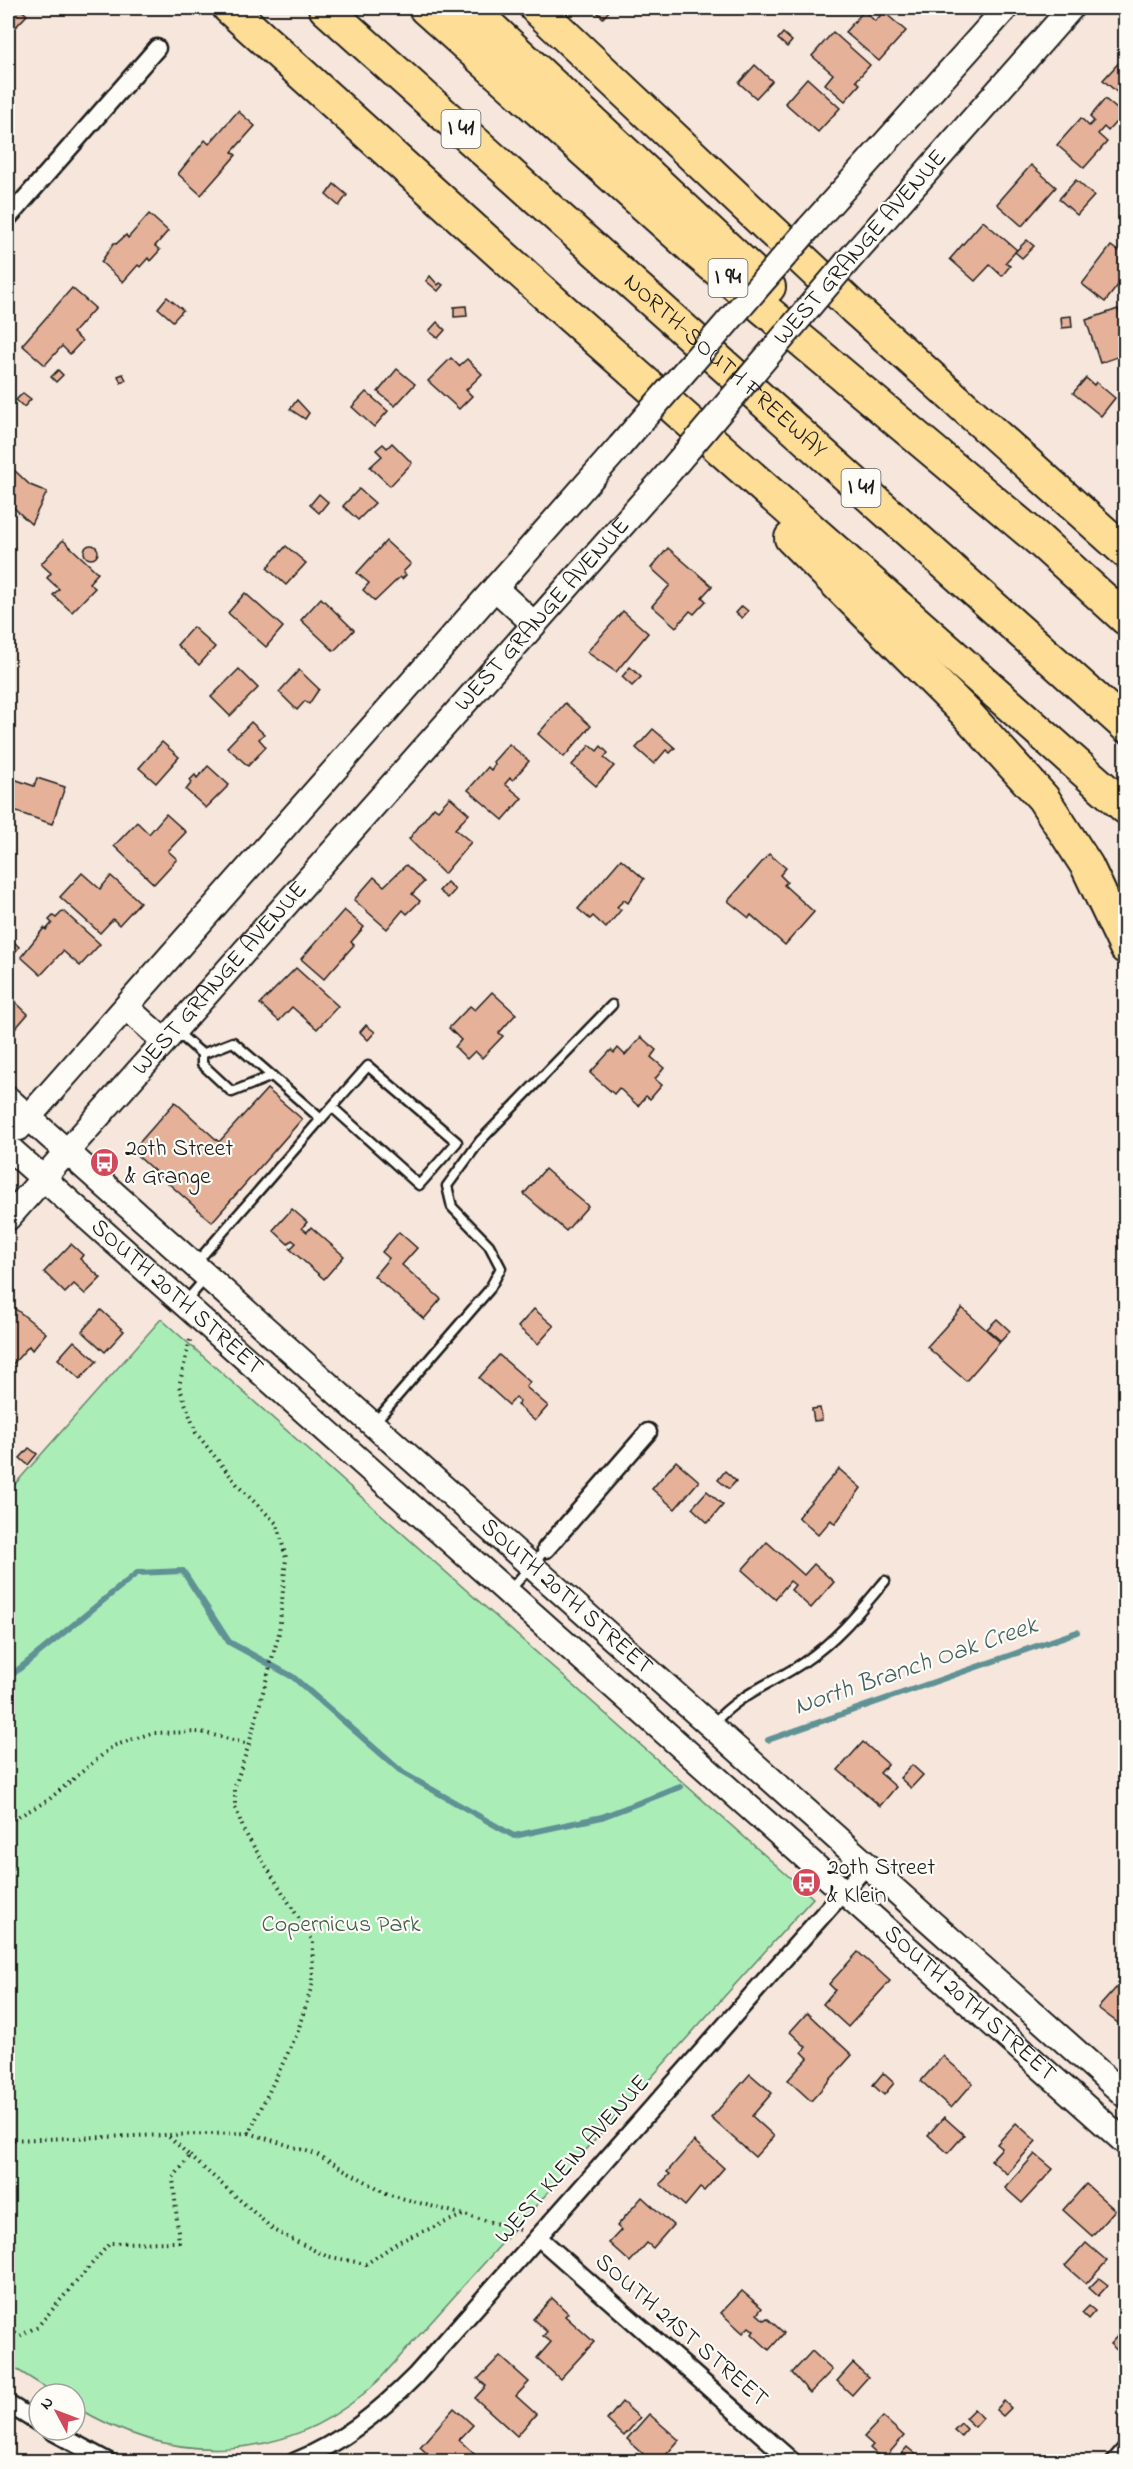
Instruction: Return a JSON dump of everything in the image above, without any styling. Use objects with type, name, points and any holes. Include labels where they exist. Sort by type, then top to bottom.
[{"type":"highway","points":[[229,8],[554,302],[1125,808]]},
{"type":"highway","name":"NORTH-SOUTH FREEWAY","points":[[326,8],[1125,726]]},
{"type":"highway","name":"I 94","points":[[425,8],[700,255],[1039,540]]},
{"type":"highway","points":[[471,8],[1125,619]]},
{"type":"highway","points":[[536,8],[854,308],[1125,552]]},
{"type":"highway","points":[[554,302],[966,713],[1043,798],[1087,866],[1125,948]]},
{"type":"street","name":"WEST GRANGE AVENUE","points":[[8,1142],[809,228],[1005,8]]},
{"type":"street","name":"WEST GRANGE AVENUE","points":[[8,1218],[664,477],[847,262],[1071,8]]},
{"type":"street","points":[[8,218],[157,48]]},
{"type":"street","points":[[495,588],[534,624]]},
{"type":"street","points":[[126,1007],[169,1035]]},
{"type":"street","name":"SOUTH 20TH STREET","points":[[8,1099],[373,1425],[539,1558],[711,1726],[1125,2096]]},
{"type":"street","name":"SOUTH 20TH STREET","points":[[8,1147],[1125,2143]]},
{"type":"street","points":[[539,1558],[648,1432]]},
{"type":"street","name":"WEST KLEIN AVENUE","points":[[294,2462],[321,2450],[358,2428],[385,2407],[867,1864]]},
{"type":"street","name":"SOUTH 21ST STREET","points":[[538,2237],[794,2462]]},
{"type":"street","points":[[8,2404],[27,2416]]},
{"type":"street","points":[[72,2442],[109,2462]]},
{"type":"street","points":[[1114,2462],[1125,2449]]},
{"type":"lane","points":[[373,1425],[489,1290],[501,1269],[489,1245],[452,1207],[447,1186],[480,1141],[612,1005]]},
{"type":"lane","points":[[169,1035],[202,1054]]},
{"type":"lane","points":[[202,1054],[233,1042],[321,1119]]},
{"type":"lane","points":[[202,1054],[202,1064],[232,1092],[272,1076]]},
{"type":"lane","points":[[184,1304],[200,1271],[321,1119],[368,1066],[457,1142],[419,1185],[332,1107]]},
{"type":"lane","points":[[508,1593],[539,1558]]},
{"type":"lane","points":[[711,1726],[739,1698],[802,1664],[823,1648],[841,1633],[885,1581]]},
{"type":"path","points":[[190,1340],[179,1386],[196,1432],[240,1488],[277,1524],[286,1558],[276,1645],[235,1786],[235,1806],[244,1832],[313,1941],[312,1985],[297,2034],[249,2133]]},
{"type":"path","points":[[8,1822],[47,1801],[114,1746],[152,1733],[201,1732],[249,1744]]},
{"type":"path","points":[[8,2140],[249,2133],[316,2154],[390,2195],[538,2237]]},
{"type":"path","points":[[167,2135],[275,2231],[326,2256],[366,2264],[400,2241],[463,2214]]},
{"type":"path","points":[[8,2329],[20,2336],[38,2326],[110,2243],[179,2242],[173,2178],[190,2156]]},
{"type":"green space","name":"Copernicus Park","points":[[161,1319],[813,1898],[378,2381],[344,2408],[308,2429],[270,2442],[231,2448],[192,2447],[152,2440],[113,2426],[87,2412],[87,2382],[37,2382],[8,2364],[8,1492]]},
{"type":"building","points":[[8,8],[19,8],[27,15],[9,34],[14,38],[8,45]]},
{"type":"building","points":[[597,8],[610,10],[603,18],[595,10]]},
{"type":"building","points":[[873,8],[888,8],[884,12],[906,31],[879,61],[845,32],[864,11],[875,21],[881,15]]},
{"type":"building","points":[[833,32],[870,65],[856,81],[860,84],[845,101],[825,84],[833,74],[812,56]]},
{"type":"building","points":[[783,33],[792,41],[787,47],[778,39]]},
{"type":"building","points":[[1126,55],[1126,100],[1103,80]]},
{"type":"building","points":[[755,65],[772,81],[756,98],[739,83]]},
{"type":"building","points":[[807,78],[840,108],[818,132],[785,103]]},
{"type":"building","points":[[1105,99],[1123,114],[1126,112],[1126,132],[1115,123],[1108,131],[1104,127],[1098,134],[1107,142],[1084,168],[1057,145],[1081,118],[1089,126],[1094,121],[1090,117]]},
{"type":"building","points":[[238,111],[255,126],[232,152],[236,155],[201,195],[178,174],[205,140],[209,144]]},
{"type":"building","points":[[1031,165],[1056,187],[1022,226],[997,204]]},
{"type":"building","points":[[1076,180],[1094,196],[1077,215],[1059,199]]},
{"type":"building","points":[[334,184],[347,195],[339,206],[326,195]]},
{"type":"building","points":[[149,214],[168,231],[155,246],[160,250],[150,261],[148,258],[140,267],[138,265],[123,282],[101,262],[114,243],[116,244],[126,235],[128,238]]},
{"type":"building","points":[[983,221],[1017,250],[1005,263],[1010,266],[1002,276],[990,265],[975,281],[950,259]]},
{"type":"building","points":[[1027,240],[1034,246],[1022,258],[1015,252]]},
{"type":"building","points":[[1126,241],[1126,275],[1105,302],[1082,284],[1111,246],[1118,251]]},
{"type":"building","points":[[430,276],[438,285],[440,283],[443,285],[438,291],[426,281]]},
{"type":"building","points":[[72,288],[95,308],[73,333],[82,341],[70,354],[62,346],[45,365],[22,345]]},
{"type":"building","points":[[167,297],[183,310],[173,321],[158,308]]},
{"type":"building","points":[[466,306],[467,316],[454,317],[454,307]]},
{"type":"building","points":[[1118,309],[1126,331],[1126,354],[1100,363],[1086,320]]},
{"type":"building","points":[[1071,316],[1072,327],[1062,328],[1061,317]]},
{"type":"building","points":[[437,322],[445,330],[438,338],[429,331]]},
{"type":"building","points":[[451,358],[459,366],[467,359],[482,374],[466,390],[472,396],[459,409],[428,381]]},
{"type":"building","points":[[397,369],[415,384],[395,406],[378,392]]},
{"type":"building","points":[[58,370],[63,375],[56,382],[51,377]]},
{"type":"building","points":[[123,374],[126,380],[121,383],[118,376]]},
{"type":"building","points":[[1086,378],[1094,385],[1096,382],[1115,398],[1101,416],[1073,393]]},
{"type":"building","points":[[366,392],[388,411],[374,427],[352,407]]},
{"type":"building","points":[[23,393],[31,399],[24,407],[16,400]]},
{"type":"building","points":[[297,400],[309,413],[305,419],[290,409]]},
{"type":"building","points":[[1126,437],[1126,450],[1119,445]]},
{"type":"building","points":[[392,443],[412,463],[390,486],[370,467],[382,456],[376,450],[383,444],[387,448]]},
{"type":"building","points":[[12,468],[30,485],[47,492],[31,524],[10,504],[8,506],[8,473]]},
{"type":"building","points":[[359,489],[375,503],[358,520],[343,506]]},
{"type":"building","points":[[319,494],[328,502],[319,513],[310,505]]},
{"type":"building","points":[[63,540],[98,573],[89,583],[95,588],[72,612],[53,595],[59,589],[47,578],[51,573],[41,564]]},
{"type":"building","points":[[386,541],[411,564],[403,572],[406,575],[402,579],[400,577],[375,601],[363,590],[369,583],[357,573]]},
{"type":"building","points":[[91,545],[96,547],[98,552],[96,557],[91,559],[86,557],[84,552],[86,547]]},
{"type":"building","points":[[286,546],[306,563],[286,585],[267,568]]},
{"type":"building","points":[[668,548],[712,586],[702,597],[706,601],[694,614],[690,611],[676,627],[652,606],[670,585],[651,568]]},
{"type":"building","points":[[245,593],[283,627],[266,647],[228,613]]},
{"type":"building","points":[[321,598],[354,630],[334,651],[301,620]]},
{"type":"building","points":[[742,606],[748,611],[742,618],[736,613]]},
{"type":"building","points":[[623,611],[648,633],[616,672],[587,652]]},
{"type":"building","points":[[193,627],[215,647],[199,665],[177,645]]},
{"type":"building","points":[[630,667],[641,677],[632,686],[622,677]]},
{"type":"building","points":[[239,669],[258,688],[230,716],[211,697]]},
{"type":"building","points":[[299,670],[319,689],[309,704],[305,701],[297,710],[279,692]]},
{"type":"building","points":[[565,703],[591,726],[564,757],[538,734]]},
{"type":"building","points":[[251,722],[264,734],[259,739],[266,747],[248,766],[227,747]]},
{"type":"building","points":[[653,729],[675,748],[670,753],[666,750],[654,764],[636,748]]},
{"type":"building","points":[[162,742],[179,757],[156,783],[139,768]]},
{"type":"building","points":[[509,744],[529,761],[513,780],[510,778],[505,784],[522,798],[503,820],[468,790],[488,767],[491,770],[495,764],[493,762]]},
{"type":"building","points":[[590,745],[597,751],[601,746],[608,753],[604,758],[614,766],[596,786],[572,765]]},
{"type":"building","points":[[208,766],[229,785],[206,808],[186,790],[192,782],[190,780],[195,775],[197,778]]},
{"type":"building","points":[[8,777],[34,786],[37,778],[65,787],[52,824],[8,809]]},
{"type":"building","points":[[450,797],[469,814],[455,829],[471,842],[444,874],[409,839],[434,807],[438,810]]},
{"type":"building","points":[[166,814],[186,832],[168,851],[177,859],[154,884],[114,846],[137,822],[149,834]]},
{"type":"building","points":[[769,854],[786,868],[780,875],[787,882],[784,885],[814,912],[785,945],[751,915],[749,918],[728,901]]},
{"type":"building","points":[[621,859],[644,879],[628,903],[624,900],[617,907],[621,910],[606,928],[593,916],[590,919],[578,909]]},
{"type":"building","points":[[406,865],[424,882],[412,894],[420,901],[407,914],[403,910],[387,929],[354,900],[374,877],[384,886]]},
{"type":"building","points":[[82,873],[100,889],[111,876],[140,902],[119,925],[113,919],[100,933],[60,897]]},
{"type":"building","points":[[447,882],[455,890],[448,898],[439,891]]},
{"type":"building","points":[[344,910],[364,927],[351,942],[354,945],[324,979],[301,959]]},
{"type":"building","points":[[63,911],[100,944],[80,966],[63,951],[41,975],[21,957],[44,928],[46,930],[52,923],[49,920],[53,916],[56,918]]},
{"type":"building","points":[[13,941],[19,947],[13,955],[8,947]]},
{"type":"building","points":[[296,968],[338,1006],[317,1029],[292,1007],[279,1021],[260,1004]]},
{"type":"building","points":[[492,992],[516,1014],[499,1033],[503,1036],[482,1058],[475,1051],[467,1059],[455,1047],[461,1040],[449,1028],[470,1006],[475,1010]]},
{"type":"building","points":[[8,995],[28,1014],[8,1037]]},
{"type":"building","points":[[366,1025],[375,1032],[368,1040],[360,1032]]},
{"type":"building","points":[[641,1037],[656,1050],[651,1057],[664,1068],[655,1079],[662,1085],[650,1099],[646,1096],[638,1106],[619,1088],[614,1094],[590,1073],[611,1050],[614,1053],[618,1048],[625,1055]]},
{"type":"building","points":[[267,1089],[302,1119],[212,1222],[132,1151],[175,1102],[219,1142]]},
{"type":"building","points":[[545,1169],[588,1206],[566,1231],[524,1194]]},
{"type":"building","points":[[292,1209],[307,1222],[302,1228],[307,1232],[311,1227],[344,1256],[324,1279],[290,1249],[296,1243],[292,1240],[288,1244],[273,1230]]},
{"type":"building","points":[[399,1232],[417,1248],[402,1265],[441,1299],[424,1319],[374,1276],[389,1258],[382,1252]]},
{"type":"building","points":[[71,1244],[83,1255],[80,1259],[101,1278],[85,1294],[74,1284],[65,1293],[44,1272]]},
{"type":"building","points":[[13,1307],[46,1333],[32,1350],[29,1346],[12,1365],[8,1361],[8,1313]]},
{"type":"building","points":[[962,1308],[1000,1342],[966,1381],[927,1347]]},
{"type":"building","points":[[534,1309],[554,1326],[538,1344],[518,1327]]},
{"type":"building","points":[[101,1310],[124,1331],[105,1352],[82,1331]]},
{"type":"building","points":[[997,1319],[1010,1331],[1001,1341],[987,1329]]},
{"type":"building","points":[[74,1341],[97,1361],[80,1379],[58,1359]]},
{"type":"building","points":[[499,1355],[530,1382],[526,1387],[548,1406],[535,1421],[517,1405],[520,1401],[516,1397],[509,1405],[479,1378]]},
{"type":"building","points":[[820,1408],[822,1420],[814,1421],[812,1409]]},
{"type":"building","points":[[29,1448],[37,1454],[28,1465],[20,1458]]},
{"type":"building","points":[[676,1461],[699,1481],[675,1509],[652,1489]]},
{"type":"building","points":[[839,1469],[861,1488],[835,1524],[831,1520],[818,1535],[798,1517]]},
{"type":"building","points":[[725,1471],[736,1481],[729,1489],[718,1480]]},
{"type":"building","points":[[707,1491],[723,1505],[708,1523],[692,1508]]},
{"type":"building","points":[[767,1542],[804,1575],[814,1564],[834,1582],[811,1608],[791,1590],[795,1585],[790,1581],[775,1599],[742,1570]]},
{"type":"building","points":[[863,1742],[888,1764],[880,1773],[896,1787],[880,1806],[838,1770]]},
{"type":"building","points":[[912,1765],[923,1775],[911,1788],[900,1778]]},
{"type":"building","points":[[858,1952],[890,1981],[848,2027],[823,2004],[835,1990],[829,1984]]},
{"type":"building","points":[[1116,1988],[1126,1996],[1126,2029],[1098,2008]]},
{"type":"building","points":[[807,2013],[852,2055],[811,2101],[788,2080],[808,2058],[802,2052],[806,2047],[790,2032]]},
{"type":"building","points":[[943,2056],[973,2083],[951,2108],[921,2081]]},
{"type":"building","points":[[883,2073],[894,2083],[884,2095],[873,2085]]},
{"type":"building","points":[[750,2074],[772,2093],[752,2116],[774,2136],[755,2157],[711,2118]]},
{"type":"building","points":[[944,2117],[964,2135],[948,2153],[928,2135]]},
{"type":"building","points":[[1016,2123],[1036,2141],[1007,2174],[991,2160],[1002,2148],[997,2144]]},
{"type":"building","points":[[694,2141],[724,2168],[704,2191],[700,2188],[685,2206],[660,2184],[670,2174],[667,2172]]},
{"type":"building","points":[[1035,2154],[1053,2169],[1022,2203],[1005,2188]]},
{"type":"building","points":[[1086,2184],[1115,2210],[1092,2236],[1063,2210]]},
{"type":"building","points":[[642,2197],[673,2225],[653,2248],[647,2243],[630,2262],[609,2243],[621,2230],[617,2226]]},
{"type":"building","points":[[1086,2243],[1107,2261],[1086,2284],[1065,2266]]},
{"type":"building","points":[[1099,2278],[1108,2285],[1098,2296],[1089,2288]]},
{"type":"building","points":[[742,2291],[762,2308],[757,2314],[764,2320],[767,2318],[784,2333],[769,2350],[752,2334],[754,2331],[749,2327],[743,2333],[721,2313]]},
{"type":"building","points":[[552,2298],[568,2313],[565,2316],[594,2342],[560,2379],[537,2358],[551,2342],[543,2336],[547,2332],[533,2319]]},
{"type":"building","points":[[1089,2306],[1095,2311],[1088,2319],[1082,2313]]},
{"type":"building","points":[[1126,2327],[1126,2358],[1110,2344]]},
{"type":"building","points":[[812,2351],[832,2370],[810,2393],[792,2373]]},
{"type":"building","points":[[500,2356],[529,2382],[516,2396],[536,2414],[517,2436],[475,2398],[486,2386],[478,2379]]},
{"type":"building","points":[[853,2363],[868,2377],[852,2395],[837,2381]]},
{"type":"building","points":[[1004,2401],[1011,2408],[1003,2416],[996,2410]]},
{"type":"building","points":[[622,2402],[640,2418],[624,2436],[607,2420]]},
{"type":"building","points":[[454,2408],[473,2425],[459,2440],[483,2462],[436,2462],[420,2447]]},
{"type":"building","points":[[974,2409],[983,2418],[975,2427],[965,2418]]},
{"type":"building","points":[[649,2414],[679,2440],[660,2462],[652,2462],[627,2439]]},
{"type":"building","points":[[883,2417],[904,2436],[883,2460],[870,2448],[873,2445],[864,2437]]},
{"type":"building","points":[[961,2423],[967,2429],[961,2436],[954,2430]]},
{"type":"building","points":[[907,2447],[919,2457],[915,2462],[894,2462]]},
{"type":"waterway","name":"North Branch Oak Creek","points":[[8,1678],[137,1573],[183,1571],[229,1642],[293,1677],[403,1773],[514,1836],[602,1817],[680,1787]]},
{"type":"waterway","name":"North Branch Oak Creek","points":[[768,1740],[1077,1632]]},
{"type":"place","name":"20th Street & Grange","points":[[104,1163]]},
{"type":"place","name":"20th Street & Klein","points":[[806,1882]]}]
